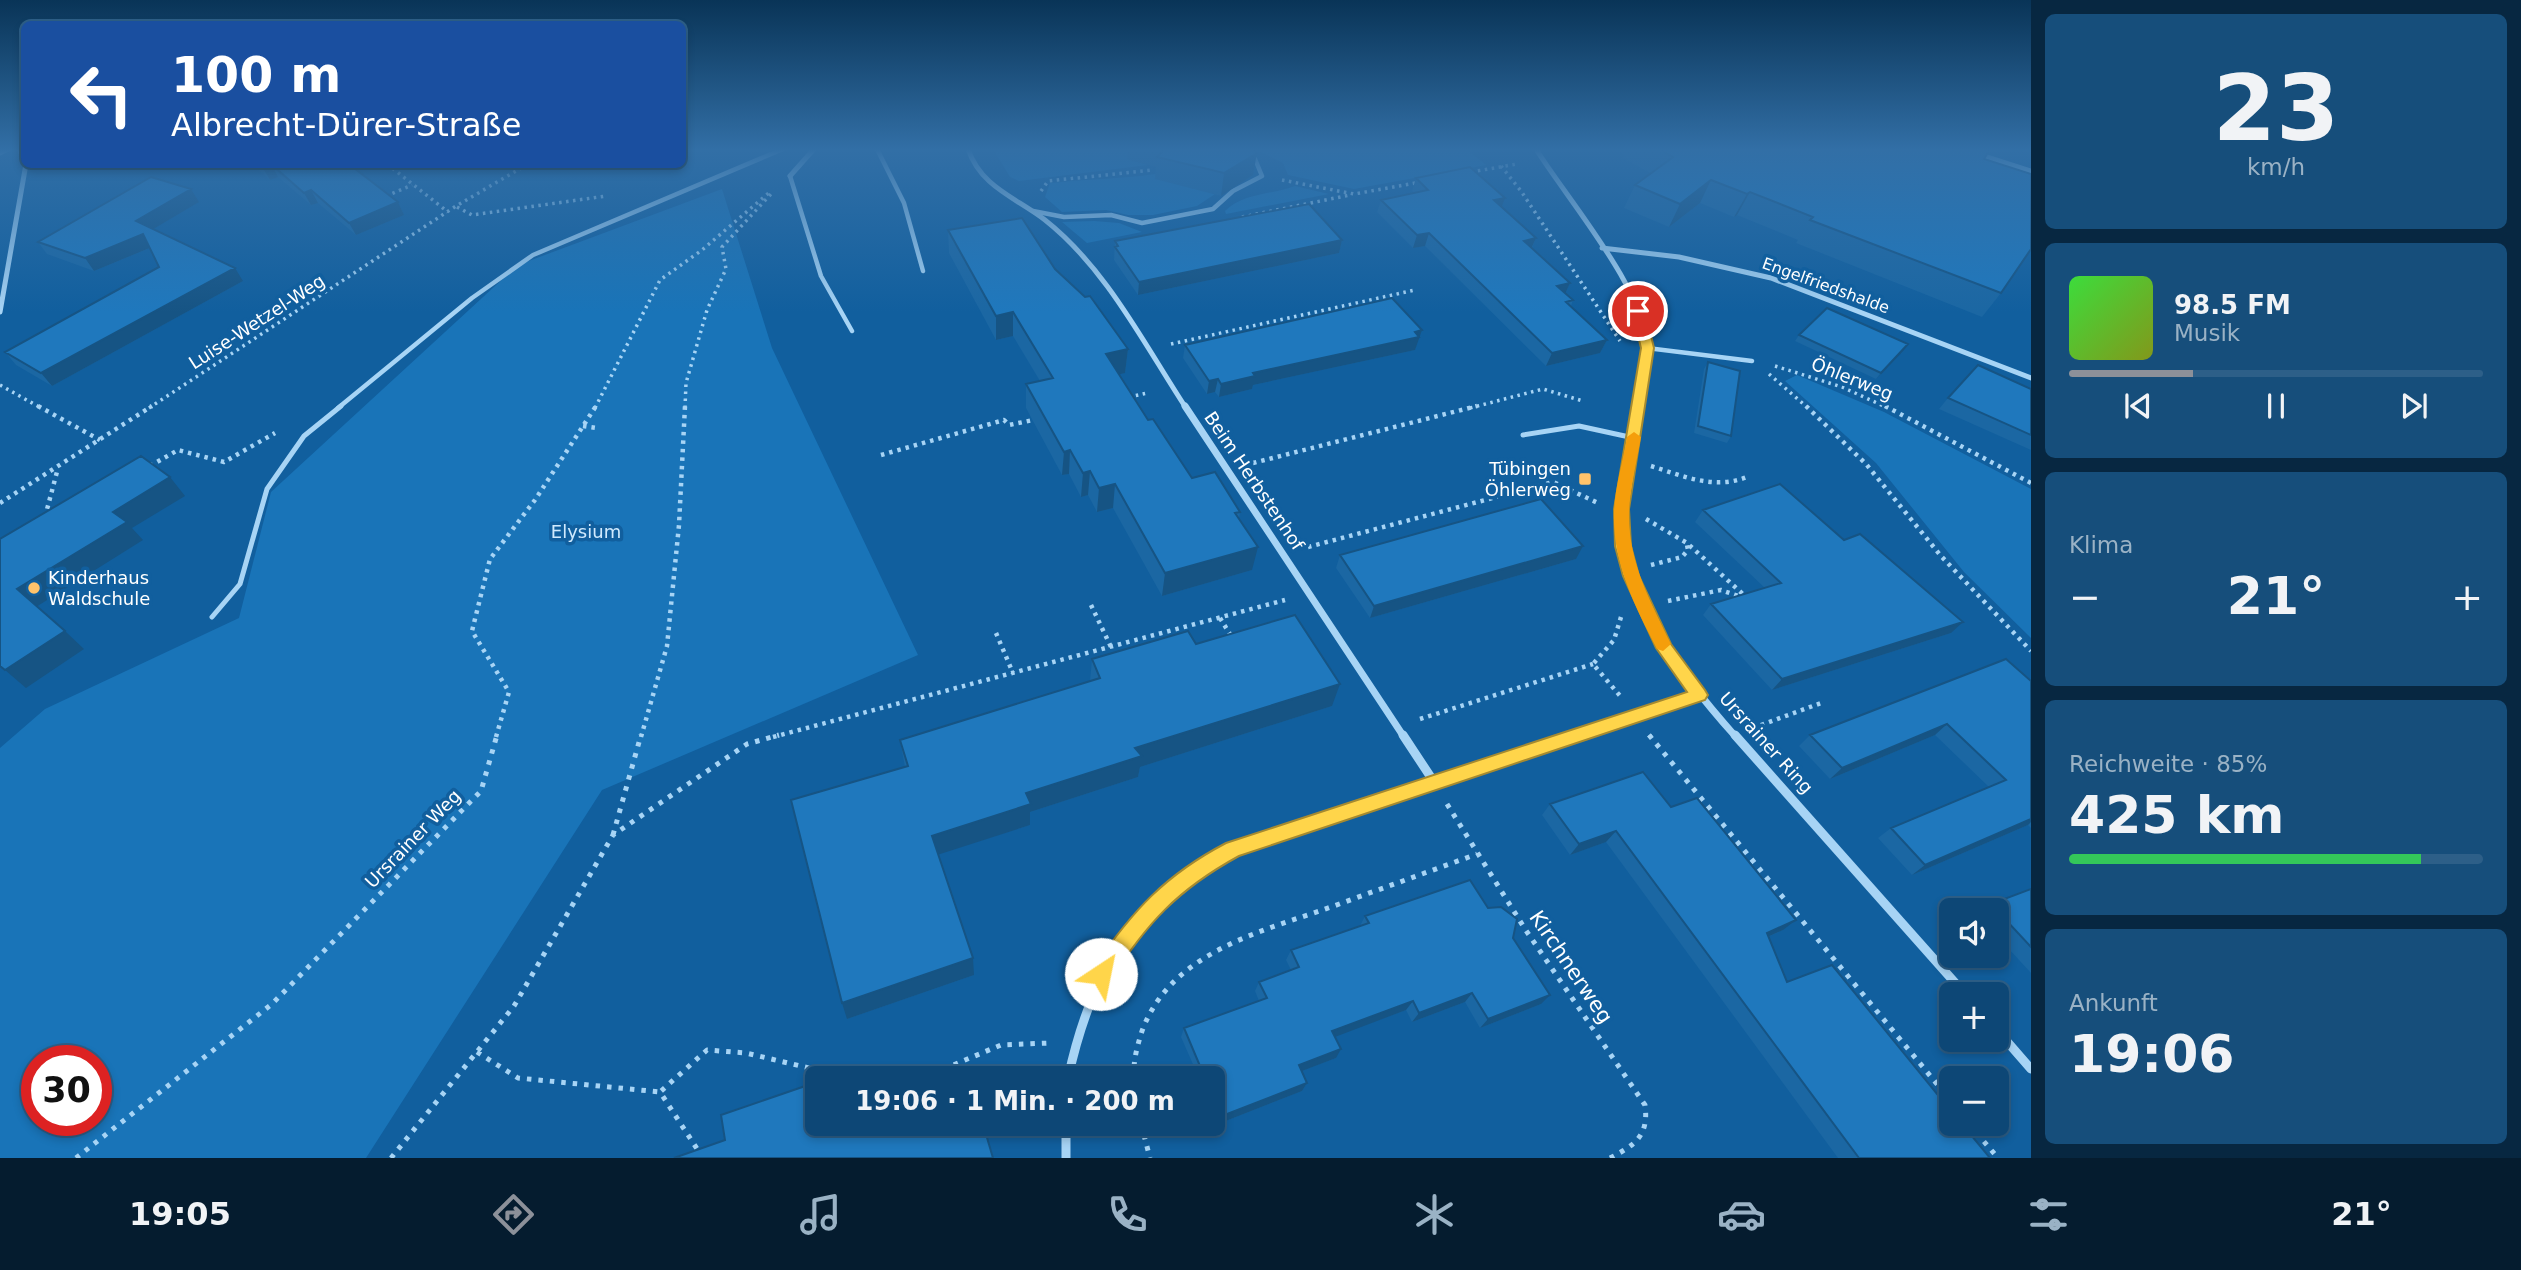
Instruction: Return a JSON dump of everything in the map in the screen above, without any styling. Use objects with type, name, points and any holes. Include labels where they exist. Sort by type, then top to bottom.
[{"type":"street","points":[[0,312],[21,203]]},
{"type":"street","name":"Beim Herbstenhof","points":[[1018,203],[1033,211],[1081,253],[1228,469],[1434,782]]},
{"type":"street","points":[[1571,203],[1636,304],[1647,348],[1622,509],[1623,546],[1645,608],[1664,648],[1699,695]]},
{"type":"street","name":"Engelfriedshalde","points":[[1602,248],[1679,257],[1772,278],[2031,378]]},
{"type":"street","name":"Ursrainer Ring","points":[[1071,1066],[1081,1017],[1101,974],[1131,929],[1193,870],[1233,849],[1699,695],[1954,982]]},
{"type":"street","points":[[2009,1044],[2031,1069]]},
{"type":"street","points":[[1066,1136],[1066,1158]]},
{"type":"lane","points":[[212,617],[240,584],[267,489],[304,436],[472,298],[533,254],[654,203]]},
{"type":"lane","points":[[798,203],[821,276],[852,331]]},
{"type":"lane","points":[[904,203],[923,271]]},
{"type":"lane","name":"Beim Herbstenhof","points":[[1033,211],[1064,217],[1111,215],[1142,223],[1213,209],[1220,203]]},
{"type":"lane","points":[[1647,348],[1752,361]]},
{"type":"lane","points":[[1523,435],[1555,427],[1587,425],[1634,438]]},
{"type":"path","points":[[436,203],[448,212]]},
{"type":"path","name":"Luise-Wetzel-Weg","points":[[0,503],[461,203]]},
{"type":"path","name":"Ursrainer Weg","points":[[76,1158],[272,1004],[481,791],[509,692],[472,631],[490,559],[536,500],[586,426],[660,280],[702,250],[757,203]]},
{"type":"path","name":"Ursrainer Weg","points":[[613,835],[667,646],[679,526],[686,383],[707,310],[726,269],[722,247],[763,203]]},
{"type":"path","points":[[1238,218],[1310,203]]},
{"type":"path","points":[[1529,203],[1622,345]]},
{"type":"path","points":[[456,206],[472,215],[537,206]]},
{"type":"path","points":[[1147,349],[1415,290]]},
{"type":"path","points":[[1752,361],[1830,427],[1866,464],[1941,556],[2031,651]]},
{"type":"path","name":"Öhlerweg","points":[[1752,361],[1848,390],[2031,483]]},
{"type":"path","points":[[0,385],[100,440]]},
{"type":"path","points":[[1118,400],[1172,387]]},
{"type":"path","points":[[1228,469],[1543,389],[1590,403]]},
{"type":"path","points":[[881,455],[1004,420],[1009,425],[1050,416]]},
{"type":"path","points":[[586,426],[597,428]]},
{"type":"path","points":[[142,470],[178,450],[224,462],[278,432],[304,436]]},
{"type":"path","points":[[1630,460],[1715,485],[1736,483],[1748,477]]},
{"type":"path","points":[[52,520],[42,526],[58,467]]},
{"type":"path","points":[[1284,554],[1552,482],[1595,502],[1622,509],[1665,527],[1751,602],[1733,592],[1721,590],[1645,608]]},
{"type":"path","points":[[1595,502],[1595,514]]},
{"type":"path","points":[[1629,567],[1661,564],[1682,557],[1688,550],[1687,544]]},
{"type":"path","points":[[391,1158],[514,1006],[613,835],[747,744],[1310,594]]},
{"type":"path","points":[[1398,726],[1593,664],[1614,640],[1622,615],[1616,603]]},
{"type":"path","points":[[1091,605],[1111,647]]},
{"type":"path","points":[[1220,618],[1240,651]]},
{"type":"path","points":[[996,633],[1013,673]]},
{"type":"path","points":[[1123,644],[1129,656]]},
{"type":"path","points":[[1593,664],[1939,1086]]},
{"type":"path","points":[[1734,736],[1821,703]]},
{"type":"path","name":"Kirchnerweg","points":[[1434,782],[1477,854],[1645,1105],[1648,1125],[1640,1142],[1610,1158]]},
{"type":"path","points":[[1132,1066],[1156,997],[1203,957],[1236,942],[1477,854]]},
{"type":"path","points":[[951,1066],[1001,1045],[1076,1041]]},
{"type":"path","points":[[477,1052],[518,1078],[660,1092],[707,1050],[746,1054],[805,1067]]},
{"type":"path","points":[[660,1092],[703,1158]]},
{"type":"path","points":[[1144,1136],[1150,1158]]},
{"type":"path","points":[[1979,1136],[1998,1158]]},
{"type":"green space","name":"Elysium","points":[[684,203],[726,203],[772,348],[918,655],[602,790],[366,1158],[0,1158],[0,748],[45,709],[239,618],[271,492],[518,265]]},
{"type":"green space","points":[[1052,203],[1201,203],[1153,215],[1128,215],[1106,210],[1062,212]]},
{"type":"green space","points":[[1282,203],[1226,214],[1225,211],[1232,205]]},
{"type":"green space","points":[[1062,222],[1119,223],[1142,232],[1087,243]]},
{"type":"green space","points":[[1797,375],[1884,412],[2031,489],[2031,638],[1964,572],[1876,463],[1785,381]]},
{"type":"building","points":[[106,203],[167,203],[136,221],[235,268],[41,373],[5,352],[159,267],[143,234],[85,258],[38,242]]},
{"type":"building","points":[[326,203],[396,203],[349,223]]},
{"type":"building","points":[[1384,203],[1497,203],[1536,238],[1524,241],[1570,283],[1557,286],[1573,300],[1566,302],[1607,340],[1552,353],[1429,233],[1417,235]]},
{"type":"building","points":[[1778,203],[2031,203],[2031,249],[2001,293],[1810,220],[1813,217]]},
{"type":"building","points":[[1309,204],[1342,240],[1139,282],[1115,247],[1118,246],[1115,241]]},
{"type":"building","points":[[1022,218],[1055,269],[1085,297],[1090,296],[1128,349],[1106,354],[1148,420],[1153,419],[1192,478],[1215,472],[1240,512],[1235,513],[1258,547],[1165,573],[1115,484],[1099,488],[1090,471],[1083,473],[1070,450],[1064,452],[1026,384],[1053,378],[1013,312],[996,316],[948,230]]},
{"type":"building","points":[[1392,298],[1422,330],[1415,332],[1419,337],[1253,373],[1255,376],[1221,384],[1218,379],[1209,381],[1185,345]]},
{"type":"building","points":[[1827,308],[1908,344],[1881,373],[1799,335]]},
{"type":"building","points":[[1708,362],[1740,371],[1731,436],[1698,426]]},
{"type":"building","points":[[1978,365],[2031,389],[2031,435],[1948,398]]},
{"type":"building","points":[[141,456],[170,477],[113,512],[127,522],[17,589],[65,631],[5,670],[0,666],[0,539]]},
{"type":"building","points":[[1780,484],[1844,540],[1860,534],[1963,622],[1782,679],[1711,604],[1781,583],[1703,510]]},
{"type":"building","points":[[1541,499],[1583,546],[1374,606],[1340,555]]},
{"type":"building","points":[[1295,615],[1340,684],[1135,748],[1142,756],[1026,793],[1031,804],[932,836],[973,958],[842,1003],[791,800],[908,766],[900,740],[1100,678],[1092,659],[1188,631],[1196,644]]},
{"type":"building","points":[[2006,659],[2031,681],[2031,819],[1925,865],[1891,828],[2006,780],[1947,724],[1842,768],[1810,735]]},
{"type":"building","points":[[1643,772],[1671,807],[1697,798],[1796,920],[1767,933],[1787,982],[1832,965],[1939,1096],[1939,1136],[1972,1136],[1990,1158],[1859,1158],[1616,831],[1579,844],[1550,804]]},
{"type":"building","points":[[1470,880],[1488,908],[1501,907],[1517,919],[1513,938],[1550,995],[1488,1019],[1472,993],[1419,1013],[1413,1001],[1332,1031],[1341,1049],[1299,1065],[1307,1083],[1225,1115],[1225,1066],[1200,1066],[1184,1028],[1267,998],[1259,982],[1299,967],[1291,950],[1369,923],[1365,916]]},
{"type":"building","points":[[2031,889],[2031,947],[2009,923],[2007,898]]},
{"type":"building","points":[[805,1086],[805,1136],[987,1136],[993,1158],[674,1158],[725,1140],[721,1115]]},
{"type":"slow traffic","points":[[1634,437],[1622,509],[1623,546],[1631,576],[1663,644]]},
{"type":"place","name":"Tübingen Öhlerweg","points":[[1585,479]]},
{"type":"place","name":"Kinderhaus Waldschule","points":[[34,588]]},
{"type":"route","points":[[1101,974],[1131,929],[1161,899],[1193,870],[1233,849],[1699,695],[1664,648],[1631,576],[1623,546],[1622,509],[1639,416],[1647,348],[1638,311]]}]
